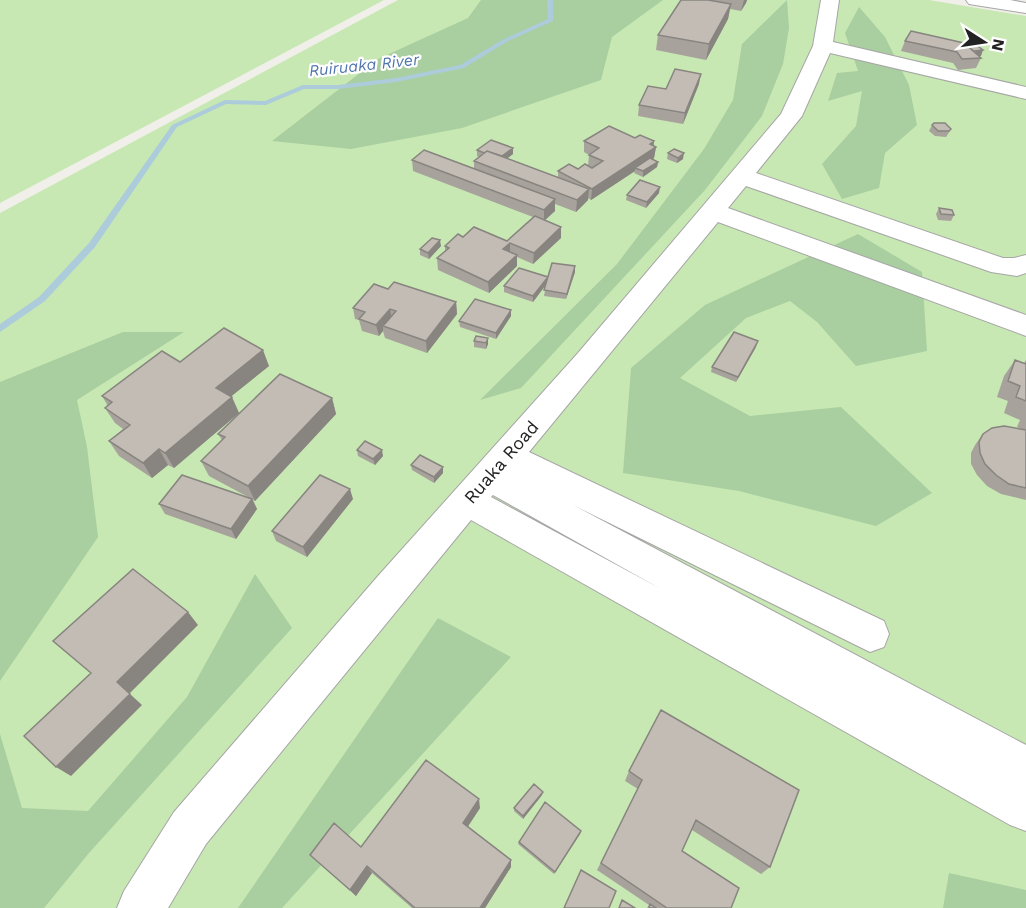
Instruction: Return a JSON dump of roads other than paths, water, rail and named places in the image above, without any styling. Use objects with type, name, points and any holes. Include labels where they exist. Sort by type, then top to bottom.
[{"type":"street","name":"Ruaka Road","points":[[141,908],[190,828],[589,361],[790,116],[822,46],[830,0]]},
{"type":"street","points":[[975,0],[1026,9]]},
{"type":"street","points":[[822,46],[1026,93]]},
{"type":"street","points":[[741,176],[1000,266],[1017,267],[1026,263]]},
{"type":"street","points":[[712,211],[1026,326]]},
{"type":"street","points":[[488,478],[870,634]]},
{"type":"street","points":[[488,478],[1026,769]]},
{"type":"street","points":[[488,478],[1026,809]]},
{"type":"waterway","name":"Ruiruaka River","points":[[0,329],[42,299],[92,245],[174,126],[225,102],[266,103],[303,87],[338,87],[396,80],[462,67],[506,40],[551,20],[550,0]]}]
